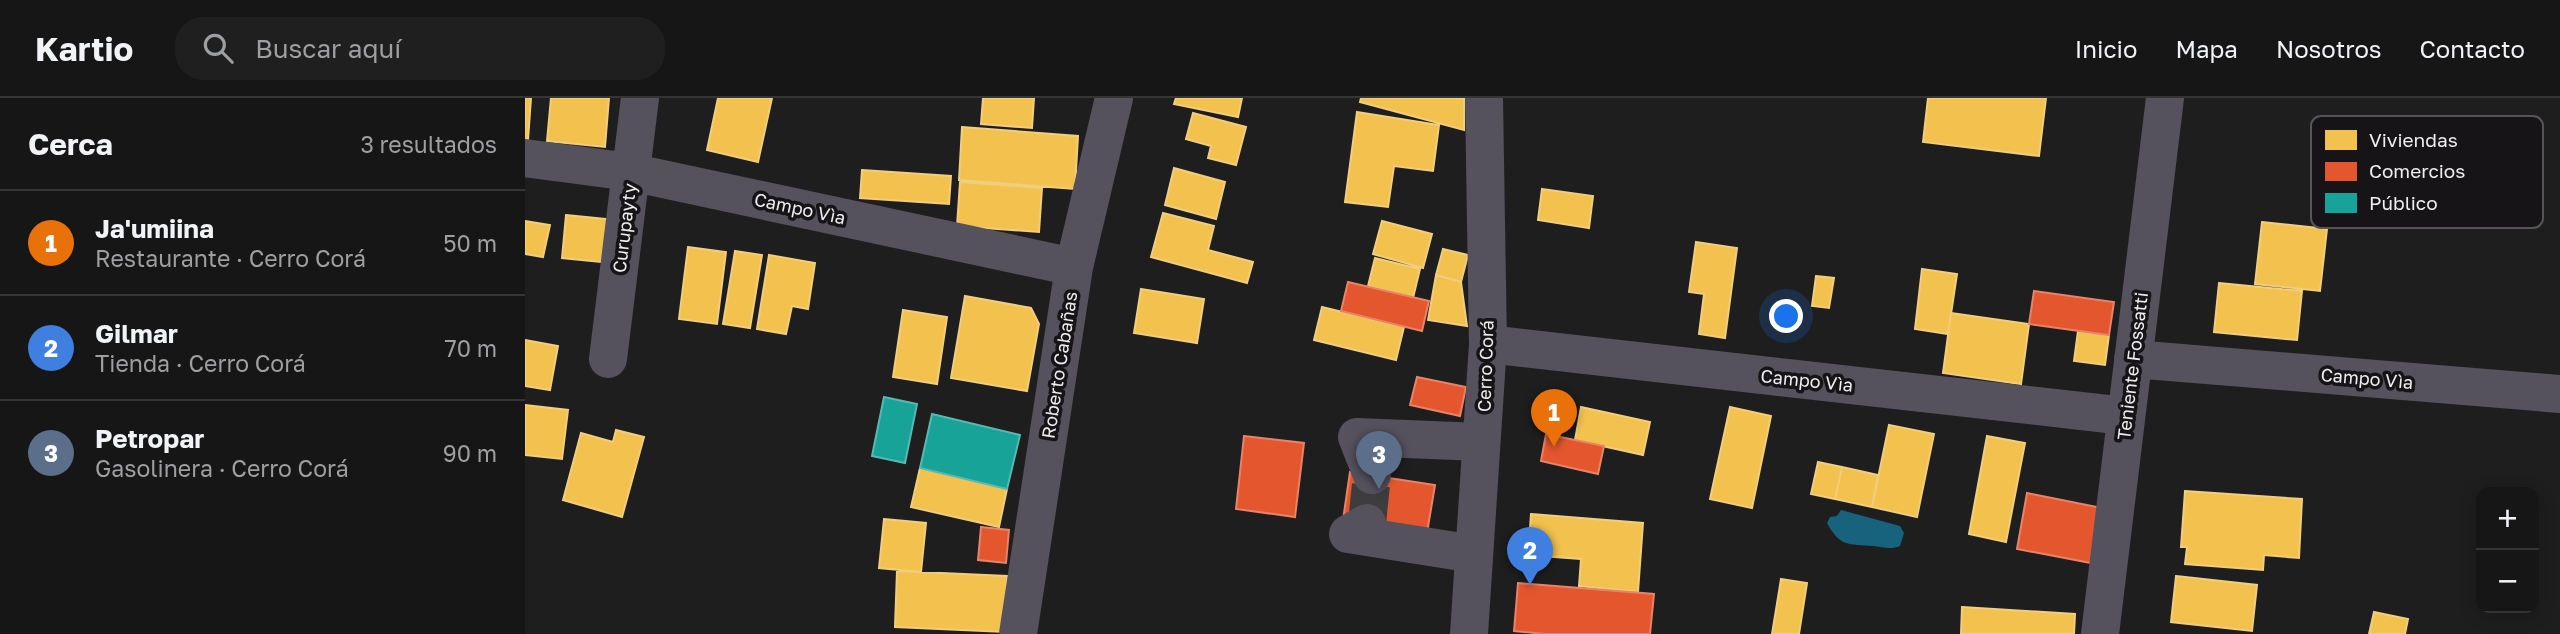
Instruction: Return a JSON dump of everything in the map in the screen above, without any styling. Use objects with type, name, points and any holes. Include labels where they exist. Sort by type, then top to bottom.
[{"type":"street","name":"Curupayty","points":[[608,359],[640,98]]},
{"type":"street","name":"Roberto Cabañas","points":[[1018,634],[1074,267],[1114,98]]},
{"type":"street","name":"Cerro Corá","points":[[1469,634],[1488,344],[1484,98]]},
{"type":"street","name":"Teniente Fossatti","points":[[2100,634],[2165,98]]},
{"type":"street","name":"Campo Vìa","points":[[525,158],[630,172],[1074,267]]},
{"type":"street","name":"Campo Vìa","points":[[1488,344],[2126,416]]},
{"type":"street","name":"Campo Vìa","points":[[2133,359],[2560,394]]},
{"type":"street","points":[[1372,475],[1357,437],[1481,442]]},
{"type":"street","points":[[1367,523],[1347,534],[1474,554]]},
{"type":"water","points":[[1841,510],[1900,526],[1904,533],[1900,546],[1887,548],[1845,543],[1827,523],[1830,517],[1837,516]]},
{"type":"building: Viviendas","points":[[525,98],[531,98],[528,140],[525,140]]},
{"type":"building: Viviendas","points":[[551,98],[609,98],[605,147],[547,141]]},
{"type":"building: Viviendas","points":[[718,98],[772,98],[758,162],[707,150]]},
{"type":"building: Viviendas","points":[[983,98],[1034,98],[1032,128],[981,124]]},
{"type":"building: Viviendas","points":[[1176,98],[1242,98],[1238,117],[1174,104]]},
{"type":"building: Viviendas","points":[[1361,98],[1464,98],[1464,130],[1360,102]]},
{"type":"building: Viviendas","points":[[1928,98],[2046,98],[2039,156],[1923,142]]},
{"type":"building: Viviendas","points":[[1357,112],[1439,125],[1433,171],[1394,166],[1388,207],[1345,202]]},
{"type":"building: Viviendas","points":[[1193,113],[1246,127],[1236,165],[1208,158],[1211,146],[1186,139]]},
{"type":"building: Viviendas","points":[[962,127],[1078,136],[1075,189],[959,180]]},
{"type":"building: Viviendas","points":[[1174,168],[1225,182],[1216,219],[1165,205]]},
{"type":"building: Viviendas","points":[[862,170],[951,176],[949,204],[860,198]]},
{"type":"building: Viviendas","points":[[960,182],[1042,188],[1039,232],[957,226]]},
{"type":"building: Viviendas","points":[[1542,189],[1593,196],[1589,228],[1538,220]]},
{"type":"building: Viviendas","points":[[1163,213],[1214,226],[1208,250],[1253,262],[1247,283],[1151,257]]},
{"type":"building: Viviendas","points":[[566,215],[615,220],[611,263],[562,258]]},
{"type":"building: Viviendas","points":[[525,221],[550,225],[543,257],[525,254]]},
{"type":"building: Viviendas","points":[[1382,221],[1432,234],[1423,268],[1373,254]]},
{"type":"building: Viviendas","points":[[2262,222],[2327,229],[2320,291],[2255,284]]},
{"type":"building: Viviendas","points":[[1696,242],[1737,248],[1725,338],[1699,334],[1704,294],[1689,292]]},
{"type":"building: Viviendas","points":[[688,247],[726,252],[717,324],[679,319]]},
{"type":"building: Viviendas","points":[[1443,249],[1468,255],[1461,282],[1436,275]]},
{"type":"building: Viviendas","points":[[735,251],[762,255],[750,328],[723,324]]},
{"type":"building: Viviendas","points":[[769,255],[815,263],[808,309],[792,306],[786,334],[757,329]]},
{"type":"building: Viviendas","points":[[1375,258],[1420,269],[1413,298],[1368,286]]},
{"type":"building: Viviendas","points":[[1922,269],[1957,274],[1948,334],[1915,329]]},
{"type":"building: Viviendas","points":[[1436,275],[1461,282],[1467,326],[1428,320]]},
{"type":"building: Viviendas","points":[[1816,276],[1834,278],[1829,308],[1812,306]]},
{"type":"building: Viviendas","points":[[2219,283],[2302,291],[2297,340],[2214,332]]},
{"type":"building: Viviendas","points":[[1141,289],[1204,299],[1197,343],[1134,333]]},
{"type":"building: Viviendas","points":[[965,296],[1031,308],[1039,324],[1027,391],[951,378]]},
{"type":"building: Viviendas","points":[[1322,307],[1404,327],[1396,360],[1314,340]]},
{"type":"building: Viviendas","points":[[903,310],[947,317],[937,384],[893,377]]},
{"type":"building: Viviendas","points":[[1951,313],[2029,324],[2021,384],[1943,373]]},
{"type":"building: Viviendas","points":[[2078,331],[2109,335],[2105,365],[2074,361]]},
{"type":"building: Viviendas","points":[[525,340],[558,346],[550,390],[525,386]]},
{"type":"building: Viviendas","points":[[525,405],[568,410],[562,459],[525,455]]},
{"type":"building: Viviendas","points":[[1581,407],[1650,422],[1643,455],[1575,440]]},
{"type":"building: Viviendas","points":[[1730,407],[1771,416],[1752,508],[1710,499]]},
{"type":"building: Viviendas","points":[[1889,425],[1934,434],[1917,517],[1872,507]]},
{"type":"building: Viviendas","points":[[616,430],[644,437],[622,517],[563,500],[581,433],[613,442]]},
{"type":"building: Viviendas","points":[[1987,436],[2025,443],[2006,542],[1969,534]]},
{"type":"building: Viviendas","points":[[1818,462],[1842,467],[1835,499],[1811,494]]},
{"type":"building: Viviendas","points":[[1842,467],[1878,475],[1872,507],[1835,499]]},
{"type":"building: Viviendas","points":[[920,468],[1007,489],[999,527],[911,507]]},
{"type":"building: Viviendas","points":[[2185,491],[2302,499],[2299,558],[2264,555],[2263,570],[2185,564],[2187,547],[2181,547]]},
{"type":"building: Viviendas","points":[[1531,514],[1643,523],[1638,592],[1579,586],[1581,559],[1528,555]]},
{"type":"building: Viviendas","points":[[884,519],[926,523],[921,572],[879,568]]},
{"type":"building: Viviendas","points":[[897,571],[1007,576],[1005,632],[895,627]]},
{"type":"building: Viviendas","points":[[2176,576],[2257,585],[2252,631],[2171,622]]},
{"type":"building: Viviendas","points":[[1781,579],[1807,583],[1799,634],[1772,634]]},
{"type":"building: Viviendas","points":[[1962,607],[2075,614],[2074,634],[1961,634]]},
{"type":"building: Viviendas","points":[[2374,612],[2408,619],[2405,634],[2369,634]]},
{"type":"building: Comercios","points":[[1348,282],[1429,301],[1422,331],[1341,311]]},
{"type":"building: Comercios","points":[[2034,291],[2114,302],[2109,335],[2029,324]]},
{"type":"building: Comercios","points":[[1417,377],[1466,387],[1460,416],[1410,405]]},
{"type":"building: Comercios","points":[[1546,434],[1604,446],[1598,474],[1541,461]]},
{"type":"building: Comercios","points":[[1244,436],[1304,443],[1295,517],[1236,509]]},
{"type":"building: Comercios","points":[[1350,472],[1435,485],[1427,533],[1343,520]]},
{"type":"building: Comercios","points":[[2027,493],[2102,508],[2091,563],[2017,549]]},
{"type":"building: Comercios","points":[[981,527],[1009,530],[1006,563],[978,560]]},
{"type":"building: Comercios","points":[[1518,583],[1654,594],[1650,634],[1545,634],[1514,631]]},
{"type":"building: Público","points":[[884,397],[917,404],[905,463],[872,456]]},
{"type":"building: Público","points":[[932,414],[1020,435],[1007,489],[920,468]]},
{"type":"tunnel","points":[[1367,523],[1372,475]]},
{"type":"place","name":"Ja'umiina","points":[[1554,447]]},
{"type":"place","name":"Petropar","points":[[1379,489]]},
{"type":"place","name":"Gilmar","points":[[1530,585]]}]
